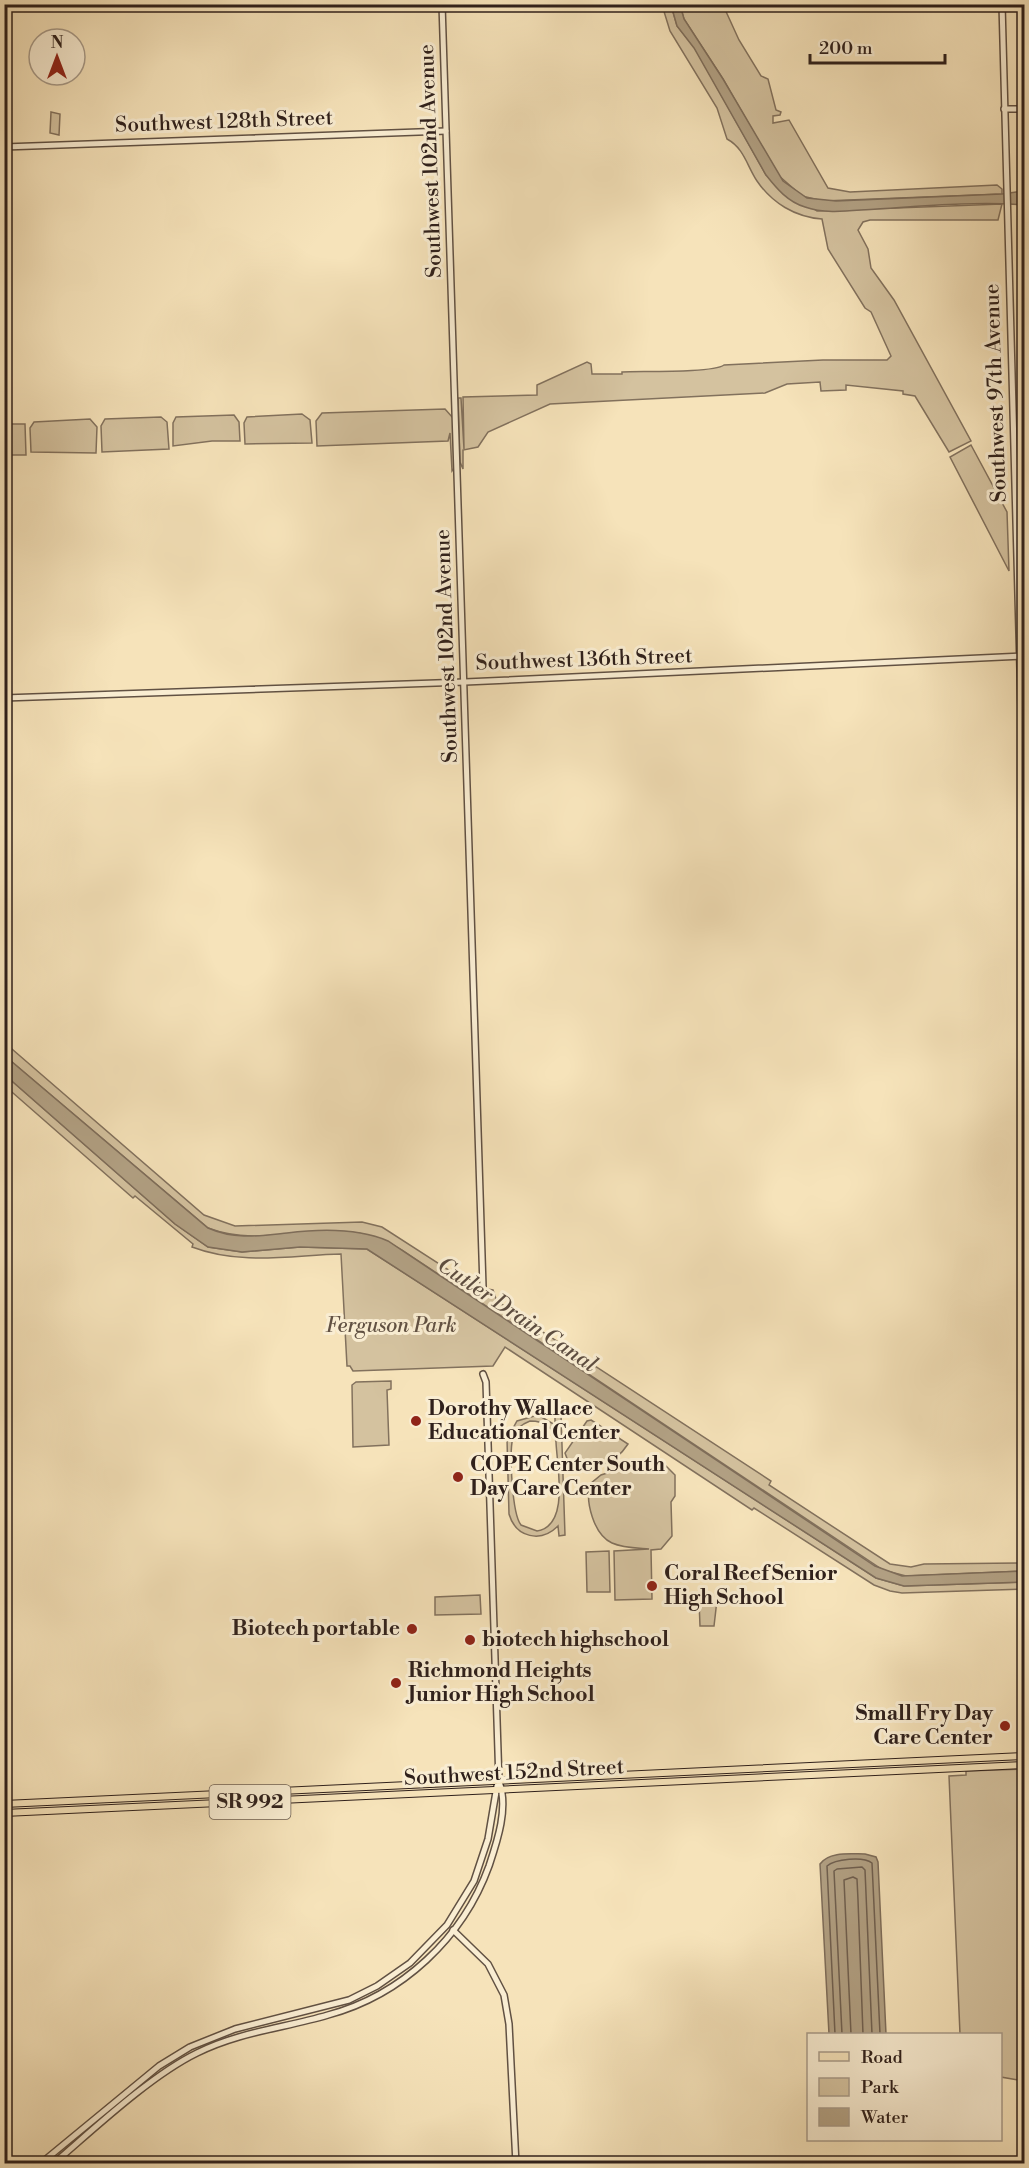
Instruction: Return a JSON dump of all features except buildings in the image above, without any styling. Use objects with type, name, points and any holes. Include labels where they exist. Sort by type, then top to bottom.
[{"type":"main road","name":"Southwest 152nd Street","points":[[4,1804],[1024,1756]]},
{"type":"main road","name":"Southwest 152nd Street","points":[[4,1813],[1024,1765]]},
{"type":"main road","points":[[359,1789],[359,1798]]},
{"type":"main road","points":[[85,1801],[90,1809]]},
{"type":"street","name":"Southwest 102nd Avenue","points":[[442,4],[483,1287]]},
{"type":"street","name":"Southwest 97th Avenue","points":[[1002,4],[1006,208],[1023,654],[1024,817]]},
{"type":"street","points":[[1004,109],[1024,109]]},
{"type":"street","name":"Southwest 128th Street","points":[[4,147],[446,131]]},
{"type":"street","name":"Southwest 136th Street","points":[[4,698],[465,682],[925,662],[1023,654]]},
{"type":"street","points":[[53,2163],[162,2074],[188,2058],[227,2040],[329,2015],[361,2004],[412,1973],[454,1931],[476,1896],[489,1865],[498,1833],[502,1791],[499,1782],[487,1390],[483,1374]]},
{"type":"street","points":[[40,2163],[177,2054],[228,2031],[324,2008],[364,1993],[410,1963],[447,1925],[464,1901],[479,1869],[490,1831],[495,1791],[499,1782]]},
{"type":"street","points":[[447,1925],[488,1964],[504,1995],[509,2024],[516,2163]]},
{"type":"green space","points":[[662,5],[671,5],[677,26],[695,48],[766,175],[817,211],[1002,204],[998,220],[870,220],[863,222],[858,230],[868,249],[871,268],[894,300],[971,441],[949,452],[915,396],[903,394],[903,391],[846,385],[846,390],[821,391],[820,382],[787,384],[765,393],[550,404],[488,432],[478,447],[463,450],[463,469],[460,462],[458,398],[461,398],[464,449],[463,397],[537,395],[537,385],[587,362],[591,364],[592,374],[622,374],[622,372],[706,369],[724,365],[823,360],[887,360],[891,356],[871,312],[865,308],[828,249],[822,219],[794,212],[777,202],[763,189],[745,158],[727,139],[717,108],[670,31]]},
{"type":"green space","points":[[680,5],[723,5],[739,40],[761,76],[768,79],[776,110],[781,112],[780,115],[773,116],[773,123],[789,120],[828,188],[850,192],[997,185],[1002,189],[1002,194],[823,201],[802,196],[778,175],[723,79],[684,19]]},
{"type":"green space","points":[[51,112],[60,114],[59,135],[50,133]]},
{"type":"green space","points":[[445,409],[453,418],[455,467],[452,471],[450,433],[448,441],[317,446],[316,421],[322,413]]},
{"type":"green space","points":[[302,414],[310,420],[312,443],[245,444],[244,423],[247,417]]},
{"type":"green space","points":[[234,415],[239,422],[240,441],[212,441],[173,446],[173,423],[176,417]]},
{"type":"green space","points":[[161,417],[167,422],[169,449],[102,452],[101,426],[105,419]]},
{"type":"green space","points":[[90,419],[97,427],[96,453],[31,452],[30,428],[34,422]]},
{"type":"green space","points":[[5,424],[25,424],[26,455],[5,455]]},
{"type":"green space","points":[[971,445],[1007,512],[1009,571],[950,457]]},
{"type":"green space","points":[[1024,529],[1024,629],[1019,536]]},
{"type":"green space","points":[[5,1043],[204,1215],[235,1226],[362,1222],[382,1227],[475,1287],[493,1290],[496,1299],[509,1310],[771,1481],[769,1485],[890,1564],[911,1567],[924,1564],[1024,1563],[1024,1571],[906,1576],[883,1570],[402,1250],[378,1238],[354,1232],[329,1231],[257,1236],[233,1234],[208,1228],[5,1056]]},
{"type":"green space","name":"Ferguson Park","points":[[5,1075],[175,1224],[208,1247],[242,1252],[300,1247],[367,1249],[876,1578],[904,1586],[1024,1582],[1024,1589],[902,1593],[874,1585],[754,1508],[752,1510],[505,1347],[493,1366],[353,1371],[350,1366],[347,1366],[341,1254],[248,1258],[211,1253],[192,1247],[193,1244],[135,1196],[133,1198],[5,1086]]},
{"type":"green space","points":[[391,1381],[391,1389],[387,1390],[389,1445],[353,1447],[352,1385],[356,1382]]},
{"type":"green space","points":[[538,1415],[555,1425],[555,1415],[561,1415],[565,1535],[559,1536],[558,1526],[544,1535],[530,1535],[523,1533],[512,1522],[509,1514],[507,1439],[517,1421]],"holes":[[[535,1421],[548,1426],[553,1433],[556,1442],[559,1480],[558,1507],[554,1518],[547,1527],[537,1531],[521,1525],[518,1519],[511,1469],[514,1434],[524,1424]]]},
{"type":"green space","points":[[591,1420],[628,1444],[616,1457],[601,1465],[585,1466],[568,1461],[565,1453],[587,1421]]},
{"type":"green space","points":[[625,1460],[665,1465],[675,1475],[675,1496],[671,1502],[672,1536],[661,1549],[651,1550],[652,1599],[615,1600],[614,1551],[649,1549],[621,1546],[606,1539],[596,1526],[590,1508],[590,1484],[601,1475],[617,1470],[618,1463]]},
{"type":"green space","points":[[609,1551],[610,1592],[587,1592],[586,1552]]},
{"type":"green space","points":[[480,1595],[481,1614],[435,1615],[435,1597]]},
{"type":"green space","points":[[699,1600],[717,1600],[714,1626],[700,1626]]},
{"type":"green space","points":[[1024,1769],[1024,2081],[1002,2077],[1002,2033],[960,2033],[949,1776],[966,1775],[966,1771]]},
{"type":"water","points":[[671,5],[680,5],[684,19],[723,79],[783,181],[807,198],[836,201],[1002,194],[1024,191],[1024,205],[932,205],[831,211],[813,209],[793,202],[766,175],[694,48],[677,26]]},
{"type":"water","points":[[5,1056],[208,1228],[218,1232],[247,1236],[338,1231],[364,1234],[388,1241],[875,1566],[902,1576],[1024,1571],[1024,1582],[904,1586],[876,1578],[367,1249],[300,1247],[242,1252],[208,1247],[175,1224],[5,1075]]},
{"type":"water","points":[[865,1854],[876,1857],[878,1862],[886,2033],[829,2033],[820,1864],[829,1857]]},
{"type":"place","name":"Dorothy Wallace Educational Center","points":[[416,1421]]},
{"type":"place","name":"COPE Center South Day Care Center","points":[[458,1477]]},
{"type":"place","name":"Coral Reef Senior High School","points":[[652,1586]]},
{"type":"place","name":"Biotech portable","points":[[412,1629]]},
{"type":"place","name":"biotech highschool","points":[[470,1640]]},
{"type":"place","name":"Richmond Heights Junior High School","points":[[396,1683]]},
{"type":"place","name":"Small Fry Day Care Center","points":[[1005,1726]]},
{"type":"water label","name":"Cutler Drain Canal","points":[[517,1315]]}]
